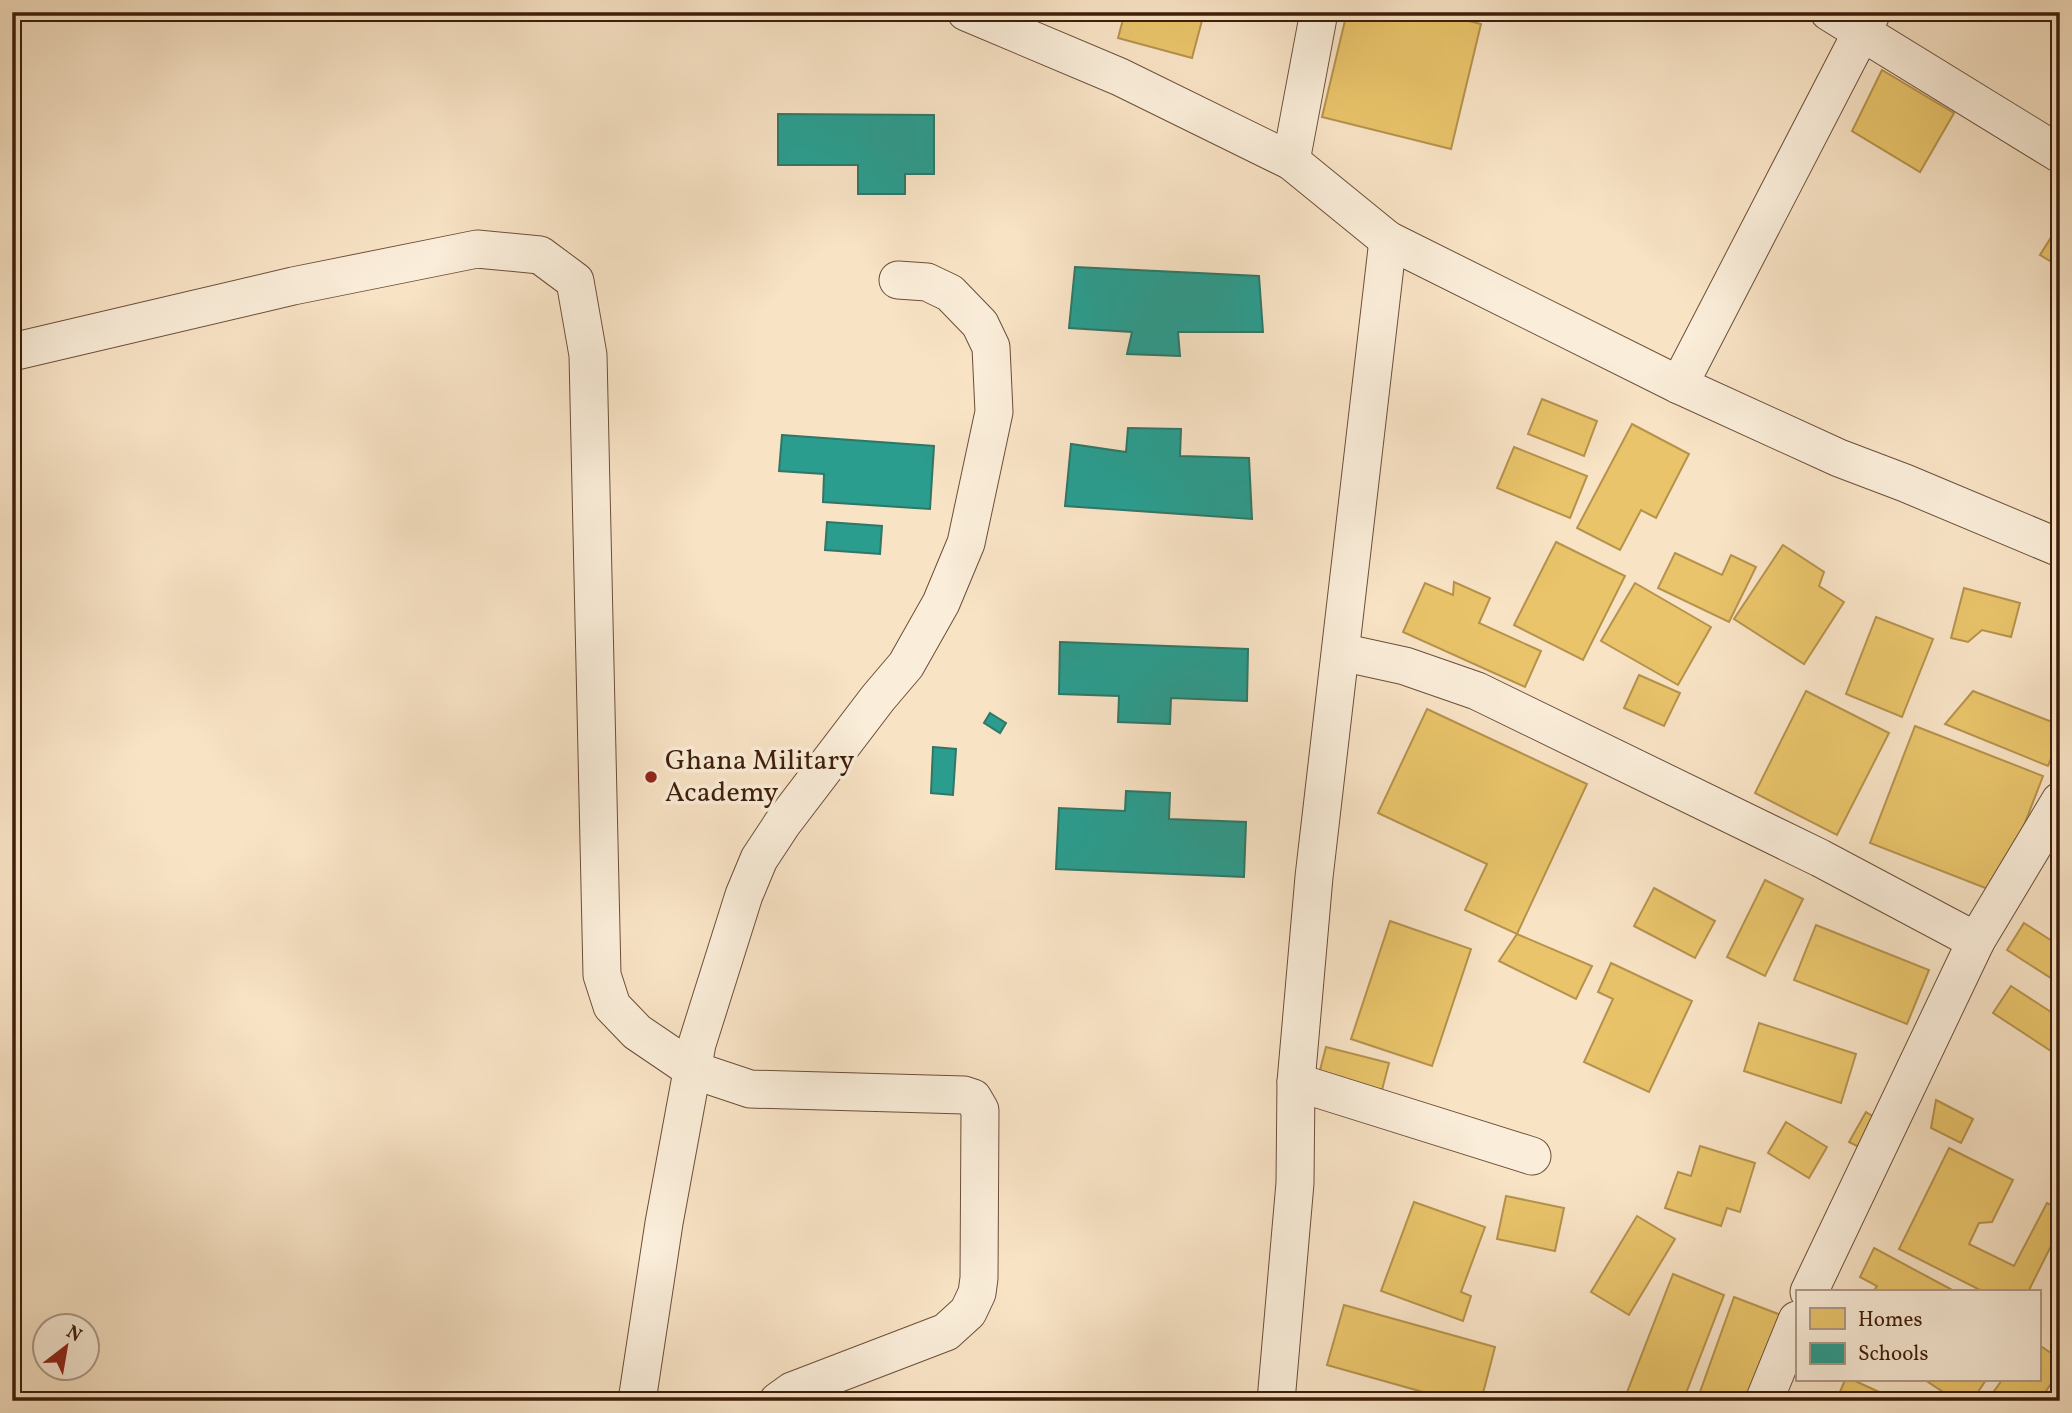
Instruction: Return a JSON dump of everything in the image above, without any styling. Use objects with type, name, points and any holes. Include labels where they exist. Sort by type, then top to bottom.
[{"type":"street","points":[[966,12],[1120,77],[1291,161],[1388,240],[1679,385],[1839,457],[2060,548]]},
{"type":"street","points":[[1291,161],[1319,12]]},
{"type":"street","points":[[1829,12],[1867,22],[2060,154]]},
{"type":"street","points":[[1679,385],[1867,22]]},
{"type":"street","points":[[1276,1401],[1294,1183],[1296,1082],[1314,877],[1388,240]]},
{"type":"street","points":[[12,352],[293,286],[477,249],[540,255],[575,281],[589,355],[602,975],[612,1006],[637,1032],[693,1070],[750,1089],[964,1095],[973,1098],[980,1110],[979,1278],[977,1293],[968,1312],[946,1332],[792,1391],[778,1401]]},
{"type":"street","points":[[637,1401],[664,1223],[701,1031],[744,895],[759,859],[790,813],[906,665],[941,603],[966,543],[994,412],[991,347],[980,324],[950,293],[927,282],[898,280]]},
{"type":"street","points":[[1342,652],[1405,666],[1477,691],[1820,858],[1976,941]]},
{"type":"street","points":[[1810,1290],[1976,941],[2060,801]]},
{"type":"street","points":[[1296,1082],[1532,1156]]},
{"type":"street","points":[[1764,1401],[1796,1322]]},
{"type":"building: Homes","points":[[1125,12],[1204,13],[1192,58],[1118,38]]},
{"type":"building: Homes","points":[[1347,12],[1432,12],[1481,24],[1451,149],[1322,117]]},
{"type":"building: Homes","points":[[1882,70],[1954,113],[1920,172],[1852,131]]},
{"type":"building: Homes","points":[[2060,223],[2060,267],[2040,255]]},
{"type":"building: Homes","points":[[1542,399],[1597,421],[1584,456],[1528,434]]},
{"type":"building: Homes","points":[[1632,424],[1689,454],[1656,518],[1641,510],[1620,550],[1577,528]]},
{"type":"building: Homes","points":[[1514,447],[1587,476],[1570,518],[1497,488]]},
{"type":"building: Homes","points":[[1556,542],[1625,576],[1583,660],[1514,625]]},
{"type":"building: Homes","points":[[1783,545],[1824,572],[1819,586],[1844,602],[1804,664],[1734,619]]},
{"type":"building: Homes","points":[[1675,553],[1722,575],[1731,555],[1756,567],[1729,622],[1658,588]]},
{"type":"building: Homes","points":[[1454,582],[1490,598],[1479,623],[1541,651],[1525,687],[1403,632],[1425,583],[1453,595]]},
{"type":"building: Homes","points":[[1635,583],[1711,627],[1678,685],[1601,641]]},
{"type":"building: Homes","points":[[1964,588],[2020,603],[2011,637],[1982,630],[1968,642],[1951,638]]},
{"type":"building: Homes","points":[[1876,617],[1933,639],[1902,717],[1846,694]]},
{"type":"building: Homes","points":[[1639,675],[1680,693],[1664,726],[1624,708]]},
{"type":"building: Homes","points":[[1806,691],[1889,733],[1837,835],[1755,793]]},
{"type":"building: Homes","points":[[1973,691],[2060,725],[2060,735],[2048,766],[1945,724]]},
{"type":"building: Homes","points":[[1427,709],[1587,784],[1517,934],[1465,910],[1487,864],[1378,813]]},
{"type":"building: Homes","points":[[1915,726],[2043,776],[1998,893],[1870,843]]},
{"type":"building: Homes","points":[[1765,880],[1803,899],[1765,976],[1727,957]]},
{"type":"building: Homes","points":[[1654,888],[1715,921],[1695,958],[1634,926]]},
{"type":"building: Homes","points":[[1390,921],[1471,949],[1432,1066],[1351,1039]]},
{"type":"building: Homes","points":[[2024,923],[2060,946],[2060,984],[2007,950]]},
{"type":"building: Homes","points":[[1816,925],[1929,970],[1907,1024],[1794,980]]},
{"type":"building: Homes","points":[[1517,934],[1592,966],[1576,999],[1499,961]]},
{"type":"building: Homes","points":[[1611,963],[1692,1001],[1649,1092],[1584,1062],[1613,999],[1598,992]]},
{"type":"building: Homes","points":[[2011,986],[2051,1012],[2060,999],[2060,1057],[1993,1013]]},
{"type":"building: Homes","points":[[1759,1023],[1856,1054],[1841,1103],[1744,1071]]},
{"type":"building: Homes","points":[[1326,1047],[1389,1063],[1382,1090],[1319,1074]]},
{"type":"building: Homes","points":[[1936,1100],[1973,1119],[1961,1143],[1931,1128]]},
{"type":"building: Homes","points":[[1866,1112],[1880,1121],[1863,1149],[1849,1142]]},
{"type":"building: Homes","points":[[1786,1122],[1827,1147],[1809,1178],[1768,1153]]},
{"type":"building: Homes","points":[[1700,1146],[1755,1163],[1740,1212],[1727,1208],[1721,1226],[1665,1208],[1678,1172],[1691,1176]]},
{"type":"building: Homes","points":[[1949,1148],[2013,1180],[1992,1222],[1979,1223],[1969,1244],[2014,1266],[2047,1203],[2060,1209],[2060,1228],[2029,1290],[1980,1290],[1899,1249]]},
{"type":"building: Homes","points":[[1506,1196],[1564,1208],[1555,1251],[1497,1239]]},
{"type":"building: Homes","points":[[1414,1202],[1485,1227],[1461,1292],[1471,1296],[1463,1321],[1381,1291]]},
{"type":"building: Homes","points":[[1637,1216],[1675,1239],[1629,1315],[1591,1292]]},
{"type":"building: Homes","points":[[1874,1248],[1952,1290],[1874,1290],[1877,1286],[1860,1277]]},
{"type":"building: Homes","points":[[1673,1274],[1724,1295],[1683,1401],[1641,1401],[1626,1395]]},
{"type":"building: Homes","points":[[1734,1297],[1781,1315],[1751,1401],[1723,1401],[1700,1392]]},
{"type":"building: Homes","points":[[1344,1305],[1495,1347],[1481,1401],[1455,1401],[1327,1365]]},
{"type":"building: Homes","points":[[2040,1346],[2060,1359],[2060,1371],[2039,1401],[1987,1401],[2001,1382],[2040,1382]]},
{"type":"building: Homes","points":[[1844,1382],[1857,1382],[1899,1401],[1836,1401]]},
{"type":"building: Homes","points":[[1928,1382],[1985,1382],[1972,1401],[1957,1401]]},
{"type":"building: Schools","points":[[734,12],[762,12],[761,18],[734,16]]},
{"type":"building: Schools","points":[[778,114],[934,115],[934,174],[905,174],[905,194],[858,194],[858,165],[778,165]]},
{"type":"building: Schools","points":[[1075,267],[1259,276],[1263,332],[1178,332],[1180,356],[1127,354],[1132,332],[1069,328]]},
{"type":"building: Schools","points":[[1128,428],[1181,429],[1180,456],[1249,458],[1252,519],[1065,506],[1071,444],[1126,452]]},
{"type":"building: Schools","points":[[782,435],[934,446],[930,509],[823,502],[824,474],[779,471]]},
{"type":"building: Schools","points":[[827,522],[882,526],[880,554],[825,550]]},
{"type":"building: Schools","points":[[1060,642],[1248,649],[1247,701],[1171,698],[1170,724],[1118,722],[1119,696],[1059,694]]},
{"type":"building: Schools","points":[[990,713],[1006,723],[1000,733],[984,723]]},
{"type":"building: Schools","points":[[933,747],[956,749],[953,795],[931,793]]},
{"type":"building: Schools","points":[[1126,791],[1170,793],[1169,819],[1246,822],[1244,877],[1056,869],[1059,808],[1125,811]]},
{"type":"place","name":"Ghana Military Academy","points":[[651,777]]}]
